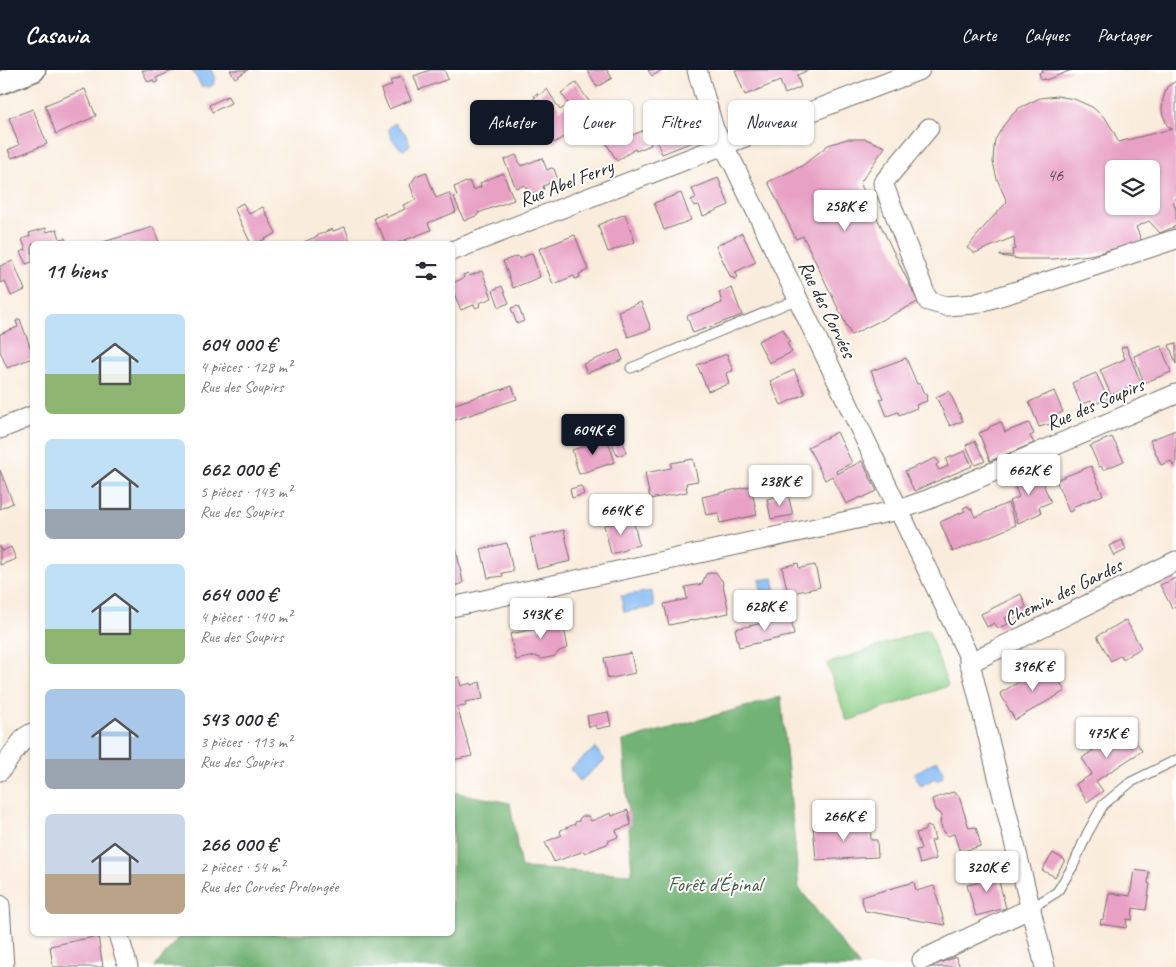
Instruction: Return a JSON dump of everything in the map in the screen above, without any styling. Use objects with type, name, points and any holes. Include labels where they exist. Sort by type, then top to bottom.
[{"type":"street","points":[[0,84],[34,70]]},
{"type":"street","name":"Rue des Corvées","points":[[697,70],[714,129],[724,145],[968,655],[1045,967]]},
{"type":"street","name":"Rue Abel Ferry","points":[[455,250],[920,70]]},
{"type":"street","points":[[929,128],[882,183],[928,301],[946,306],[974,304],[1176,239]]},
{"type":"street","name":"Rue des Soupirs","points":[[455,606],[898,510],[927,500],[1176,394]]},
{"type":"street","points":[[0,429],[30,417]]},
{"type":"street","name":"Chemin des Gardes","points":[[970,663],[1176,562]]},
{"type":"street","points":[[0,771],[25,737],[30,733]]},
{"type":"street","points":[[0,905],[4,967]]},
{"type":"street","points":[[922,960],[1031,908]]},
{"type":"street","points":[[119,936],[128,967]]},
{"type":"lane","points":[[631,368],[798,299]]},
{"type":"lane","points":[[1031,908],[1057,892],[1073,866],[1087,834],[1104,805],[1131,782],[1176,760]]},
{"type":"green space","points":[[928,629],[948,686],[847,721],[827,664]]},
{"type":"green space","name":"Forêt d'Épinal","points":[[781,697],[799,888],[860,967],[155,967],[179,936],[455,936],[455,792],[510,803],[521,868],[632,874],[623,741]]},
{"type":"water","points":[[192,70],[211,70],[216,79],[213,81],[214,84],[207,88],[206,85],[202,87]]},
{"type":"water","points":[[395,123],[405,133],[410,145],[403,150],[393,141],[388,129]]},
{"type":"water","points":[[773,578],[779,605],[765,608],[759,580]]},
{"type":"water","points":[[652,591],[654,607],[624,612],[621,596]]},
{"type":"water","points":[[595,748],[605,760],[580,781],[570,769]]},
{"type":"water","points":[[937,760],[944,772],[942,774],[943,777],[937,781],[935,778],[921,786],[914,774]]},
{"type":"building","points":[[142,70],[174,70],[156,78],[158,82],[154,83],[153,80],[148,82]]},
{"type":"building","points":[[230,70],[248,70],[235,78]]},
{"type":"building","points":[[430,70],[444,70],[448,79],[419,90],[414,76]]},
{"type":"building","points":[[587,70],[607,70],[612,78],[597,87]]},
{"type":"building","points":[[648,70],[662,70],[652,76]]},
{"type":"building","points":[[735,70],[809,70],[797,75],[801,87],[785,94],[780,81],[745,95]]},
{"type":"building","points":[[1042,70],[1072,70],[1046,80],[1041,80],[1039,73],[1043,72]]},
{"type":"building","points":[[401,77],[411,100],[389,109],[381,90],[392,85],[390,81]]},
{"type":"building","points":[[1176,81],[1176,199],[1173,201],[1176,210],[1176,226],[1160,233],[1149,221],[1136,227],[1142,242],[1090,255],[1054,259],[1020,259],[1000,256],[1013,256],[1012,250],[1015,249],[1014,237],[975,253],[967,248],[1007,202],[997,179],[993,162],[995,140],[1003,126],[1019,108],[1040,98],[1057,96],[1074,99],[1092,107],[1106,119],[1118,142],[1172,129],[1167,125],[1163,115],[1163,99],[1167,87]]},
{"type":"building","points":[[576,83],[588,100],[566,100],[561,93]]},
{"type":"building","points":[[85,89],[96,116],[56,134],[45,105]]},
{"type":"building","points":[[547,89],[554,100],[532,100],[537,93],[538,96]]},
{"type":"building","points":[[228,96],[231,103],[212,112],[209,105]]},
{"type":"building","points":[[554,100],[560,110],[564,107],[564,137],[554,143]]},
{"type":"building","points":[[33,109],[47,144],[12,158],[8,150],[19,145],[9,118]]},
{"type":"building","points":[[643,131],[643,145],[651,145],[636,151],[635,149],[617,161],[607,145],[633,145],[633,135]]},
{"type":"building","points":[[847,139],[866,139],[885,147],[860,183],[918,302],[851,335],[803,236],[796,239],[768,182],[802,166],[828,145]]},
{"type":"building","points":[[658,145],[685,145],[662,154]]},
{"type":"building","points":[[516,155],[521,166],[542,158],[547,170],[554,169],[558,180],[543,186],[544,189],[529,195],[525,185],[516,188],[504,160]]},
{"type":"building","points":[[426,172],[436,198],[449,193],[456,212],[428,223],[431,230],[403,241],[385,241],[374,218],[386,213],[387,217],[405,209],[403,205],[416,200],[410,185],[416,176]]},
{"type":"building","points":[[503,173],[514,200],[478,213],[478,215],[464,221],[454,197],[457,196],[454,187],[469,181],[473,190],[481,187],[480,183]]},
{"type":"building","points":[[718,178],[729,205],[703,216],[699,205],[694,206],[691,200],[696,198],[692,189]]},
{"type":"building","points":[[681,193],[691,220],[664,230],[654,203]]},
{"type":"building","points":[[243,203],[249,214],[263,207],[276,233],[261,241],[250,241],[234,208]]},
{"type":"building","points":[[625,214],[635,242],[608,252],[598,225]]},
{"type":"building","points":[[153,227],[159,241],[107,241]]},
{"type":"building","points":[[345,227],[350,241],[306,241],[332,229],[333,231]]},
{"type":"building","points":[[46,228],[47,232],[57,229],[60,239],[65,238],[66,241],[30,241],[30,263],[26,264],[20,252],[26,250],[22,239],[30,236],[29,233]]},
{"type":"building","points":[[742,233],[756,262],[735,272],[738,277],[734,279],[731,278],[716,246]]},
{"type":"building","points":[[575,235],[588,270],[579,274],[580,277],[575,279],[574,276],[553,284],[539,249]]},
{"type":"building","points":[[532,253],[540,277],[513,288],[503,261],[518,256],[519,259]]},
{"type":"building","points":[[13,261],[25,290],[11,296],[5,281],[0,283],[0,266]]},
{"type":"building","points":[[482,271],[492,298],[479,303],[480,306],[476,308],[474,305],[461,310],[455,296],[455,282],[464,278],[463,275],[468,273],[469,276]]},
{"type":"building","points":[[502,286],[509,303],[499,307],[493,290]]},
{"type":"building","points":[[732,288],[742,315],[693,333],[687,316],[722,303],[719,292]]},
{"type":"building","points":[[641,302],[651,329],[628,337],[618,311]]},
{"type":"building","points":[[518,306],[524,321],[517,324],[511,308]]},
{"type":"building","points":[[20,319],[30,346],[30,359],[7,368],[0,351],[0,334],[18,327],[16,321]]},
{"type":"building","points":[[783,329],[790,342],[787,343],[792,352],[769,363],[758,341]]},
{"type":"building","points":[[1176,343],[1176,364],[1169,345]]},
{"type":"building","points":[[1126,346],[1141,383],[1111,395],[1100,370],[1125,359],[1121,348]]},
{"type":"building","points":[[1161,346],[1171,372],[1144,383],[1134,356]]},
{"type":"building","points":[[619,350],[623,360],[587,373],[583,364]]},
{"type":"building","points":[[727,354],[733,371],[726,373],[729,384],[708,391],[697,365]]},
{"type":"building","points":[[906,358],[917,384],[920,384],[924,394],[926,394],[927,401],[916,405],[917,408],[899,415],[898,412],[887,416],[880,399],[883,398],[871,371]]},
{"type":"building","points":[[794,370],[805,394],[781,405],[770,381]]},
{"type":"building","points":[[1096,373],[1108,399],[1092,405],[1091,401],[1081,404],[1072,383]]},
{"type":"building","points":[[512,386],[517,399],[455,420],[455,404]]},
{"type":"building","points":[[949,391],[963,421],[950,426],[936,397]]},
{"type":"building","points":[[1054,391],[1063,412],[1055,416],[1056,418],[1050,424],[1039,427],[1029,402]]},
{"type":"building","points":[[1001,422],[1005,432],[1029,423],[1034,434],[1030,436],[1034,443],[990,461],[979,433]]},
{"type":"building","points":[[1176,430],[1176,464],[1173,466],[1171,461],[1161,465],[1150,440]]},
{"type":"building","points":[[837,432],[852,463],[836,471],[837,474],[862,461],[877,491],[846,504],[832,476],[825,480],[808,447]]},
{"type":"building","points":[[621,433],[626,453],[617,456],[610,437]]},
{"type":"building","points":[[1112,437],[1124,461],[1103,470],[1101,466],[1099,467],[1090,446]]},
{"type":"building","points":[[607,438],[615,462],[579,474],[572,450]]},
{"type":"building","points":[[975,441],[985,461],[975,465],[966,445]]},
{"type":"building","points":[[965,451],[972,466],[914,491],[905,471],[936,458],[939,463],[936,465],[939,470],[948,466],[946,459]]},
{"type":"building","points":[[693,459],[698,481],[686,483],[687,492],[650,499],[645,473],[671,468],[671,463]]},
{"type":"building","points":[[1091,466],[1103,495],[1072,507],[1074,510],[1069,512],[1056,480]]},
{"type":"building","points":[[1037,468],[1051,502],[1039,507],[1041,513],[1018,523],[1009,501],[1019,497],[1012,480]]},
{"type":"building","points":[[0,470],[13,503],[0,509]]},
{"type":"building","points":[[581,486],[584,494],[572,498],[570,489]]},
{"type":"building","points":[[751,486],[757,515],[720,523],[718,513],[706,515],[702,497]]},
{"type":"building","points":[[788,494],[793,515],[771,519],[767,499]]},
{"type":"building","points":[[1008,503],[1016,525],[953,552],[940,522],[965,511],[963,508],[968,506],[975,517]]},
{"type":"building","points":[[633,519],[639,545],[611,554],[604,525]]},
{"type":"building","points":[[564,530],[571,561],[537,569],[530,538]]},
{"type":"building","points":[[1122,540],[1126,550],[1114,556],[1109,546]]},
{"type":"building","points":[[507,543],[513,571],[502,573],[503,576],[488,578],[481,549]]},
{"type":"building","points":[[0,546],[2,551],[11,547],[16,559],[0,565]]},
{"type":"building","points":[[455,548],[463,583],[456,586],[455,584]]},
{"type":"building","points":[[798,563],[799,568],[815,565],[820,587],[788,594],[782,567]]},
{"type":"building","points":[[716,572],[722,580],[729,613],[669,625],[664,604],[687,599],[685,587],[702,584],[706,574]]},
{"type":"building","points":[[1176,578],[1176,606],[1172,608],[1160,585]]},
{"type":"building","points":[[1021,594],[1026,607],[1005,618],[1008,624],[998,628],[994,623],[987,627],[981,614]]},
{"type":"building","points":[[561,614],[568,648],[559,651],[555,656],[542,659],[535,656],[516,660],[510,634],[545,627],[543,617]]},
{"type":"building","points":[[791,617],[794,635],[739,647],[735,629]]},
{"type":"building","points":[[1126,620],[1141,648],[1123,659],[1121,655],[1111,661],[1097,636]]},
{"type":"building","points":[[631,653],[635,673],[608,679],[604,658]]},
{"type":"building","points":[[1050,664],[1065,691],[1015,720],[1000,693]]},
{"type":"building","points":[[459,677],[461,686],[480,682],[483,699],[465,702],[466,706],[457,707],[472,756],[455,759],[455,678]]},
{"type":"building","points":[[608,712],[611,726],[596,729],[596,725],[589,727],[587,716]]},
{"type":"building","points":[[1125,724],[1142,751],[1096,781],[1103,791],[1087,802],[1076,784],[1092,774],[1082,758],[1095,749],[1093,744]]},
{"type":"building","points":[[953,792],[959,796],[969,828],[976,827],[981,846],[960,852],[954,834],[947,836],[942,828],[940,822],[942,815],[935,810],[932,799]]},
{"type":"building","points":[[628,810],[631,825],[616,830],[618,837],[585,853],[584,851],[554,862],[545,842],[562,835],[560,833],[561,830],[575,824],[582,816],[588,816],[591,821],[611,813],[612,816]]},
{"type":"building","points":[[870,824],[871,840],[877,840],[878,857],[816,860],[813,826]]},
{"type":"building","points":[[927,826],[932,828],[935,840],[931,841],[936,859],[920,864],[916,850],[921,849],[916,833],[924,831]]},
{"type":"building","points":[[1053,853],[1065,860],[1055,877],[1042,870]]},
{"type":"building","points":[[996,869],[1001,874],[998,878],[1006,908],[976,916],[967,885],[977,883],[975,878],[977,874]]},
{"type":"building","points":[[1134,870],[1149,872],[1148,883],[1150,884],[1146,910],[1133,908],[1132,920],[1127,919],[1126,928],[1100,924],[1105,914],[1109,893],[1130,896]]},
{"type":"building","points":[[914,882],[916,891],[934,886],[945,925],[865,911],[861,897]]},
{"type":"building","points":[[98,936],[103,967],[53,967],[50,946]]},
{"type":"building","points":[[956,957],[960,967],[929,967]]}]
